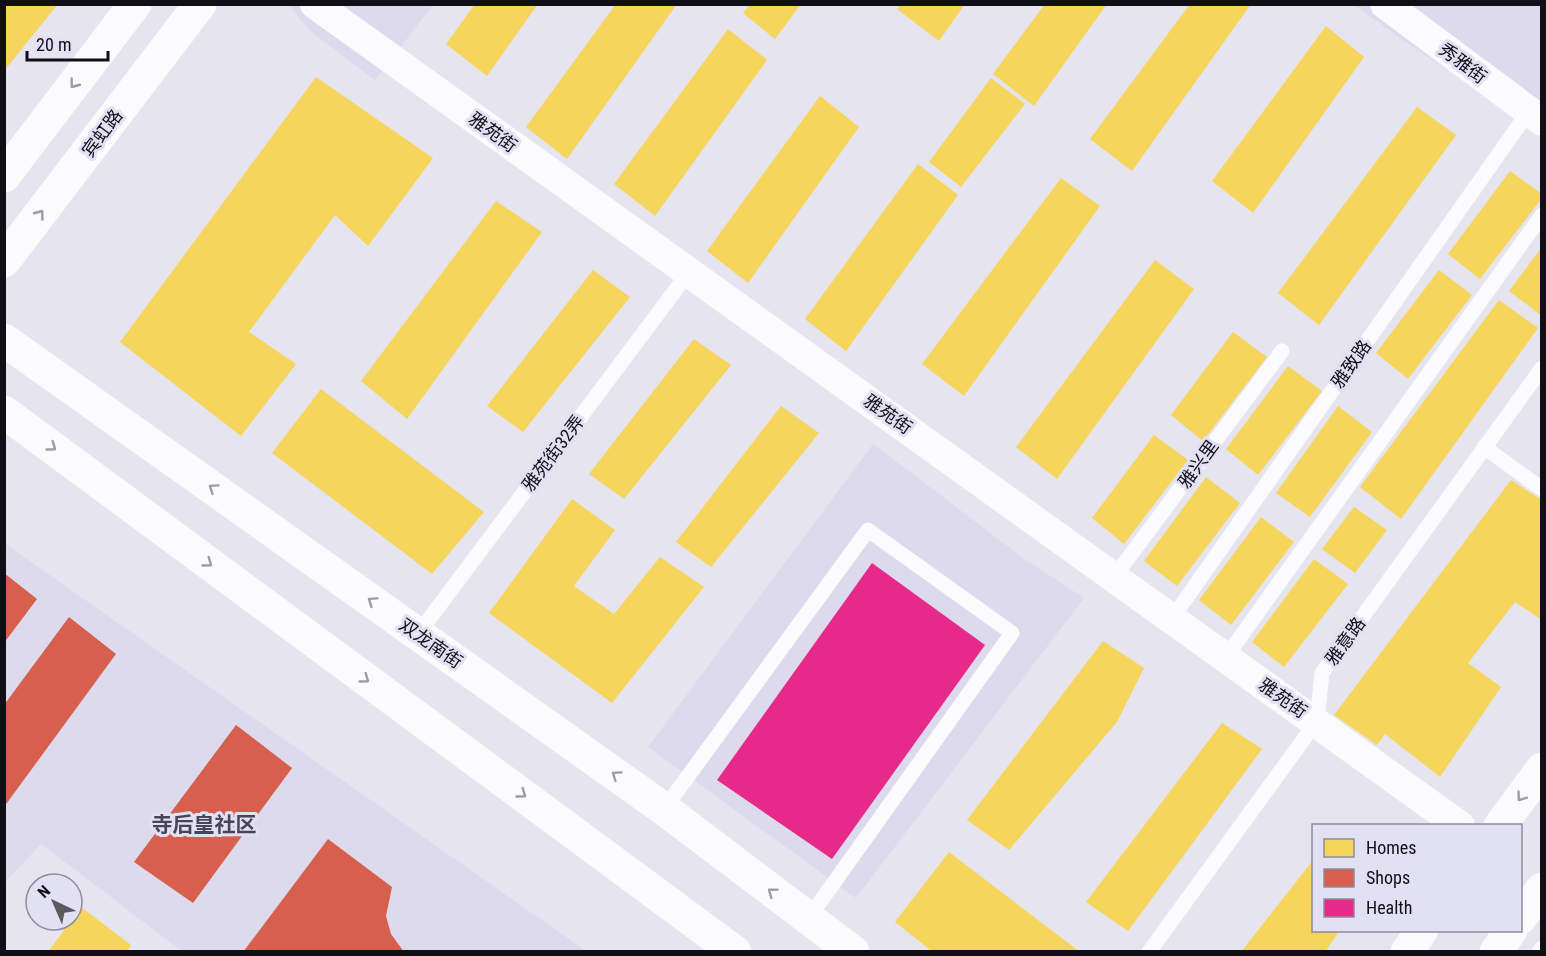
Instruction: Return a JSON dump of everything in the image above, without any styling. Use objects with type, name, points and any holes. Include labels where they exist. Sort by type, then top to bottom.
[{"type":"main road","points":[[4,176],[135,4]]},
{"type":"main road","name":"宾虹路","points":[[4,261],[200,4]]},
{"type":"main road","name":"双龙南街","points":[[4,340],[664,809],[853,951]]},
{"type":"main road","points":[[4,412],[735,951]]},
{"type":"main road","points":[[1501,824],[1542,769]]},
{"type":"main road","points":[[1522,917],[1542,889]]},
{"type":"main road","points":[[1407,951],[1421,932]]},
{"type":"main road","points":[[1496,951],[1510,932]]},
{"type":"street","name":"雅苑街","points":[[315,4],[1459,824]]},
{"type":"street","name":"秀雅街","points":[[1385,4],[1535,116]]},
{"type":"lane","name":"雅致路","points":[[1173,617],[1535,116]]},
{"type":"lane","points":[[1227,657],[1542,215]]},
{"type":"lane","name":"雅苑街32弄","points":[[418,634],[689,272]]},
{"type":"lane","name":"雅兴里","points":[[1115,576],[1282,351]]},
{"type":"lane","name":"雅意路","points":[[1317,721],[1322,673],[1542,368]]},
{"type":"lane","points":[[1484,447],[1542,489]]},
{"type":"lane","points":[[664,809],[868,530],[1012,633],[808,919]]},
{"type":"lane","points":[[1149,951],[1317,721]]},
{"type":"shaded area","points":[[289,5],[433,5],[375,80],[309,30]]},
{"type":"shaded area","points":[[1354,5],[1541,5],[1541,128],[1411,46]]},
{"type":"shaded area","points":[[873,444],[1026,560],[1084,598],[856,898],[648,747]]},
{"type":"shaded area","points":[[4,543],[586,951],[182,951],[84,877],[84,872],[78,872],[41,844],[5,882]]},
{"type":"building: Homes","points":[[4,4],[58,4],[4,71]]},
{"type":"building: Homes","points":[[475,4],[538,4],[487,76],[446,44]]},
{"type":"building: Homes","points":[[616,4],[677,4],[567,159],[526,127]]},
{"type":"building: Homes","points":[[750,4],[801,4],[775,39],[743,13]]},
{"type":"building: Homes","points":[[901,4],[965,4],[939,41],[897,9]]},
{"type":"building: Homes","points":[[1045,4],[1107,4],[1034,106],[993,74]]},
{"type":"building: Homes","points":[[1190,4],[1251,4],[1132,171],[1090,139]]},
{"type":"building: Homes","points":[[1326,26],[1364,57],[1253,213],[1212,181]]},
{"type":"building: Homes","points":[[728,29],[767,60],[655,216],[614,184]]},
{"type":"building: Homes","points":[[316,77],[433,158],[368,246],[335,215],[249,332],[296,364],[241,436],[120,342]]},
{"type":"building: Homes","points":[[991,78],[1025,104],[961,187],[929,162]]},
{"type":"building: Homes","points":[[820,96],[859,127],[748,283],[707,251]]},
{"type":"building: Homes","points":[[1417,107],[1456,135],[1319,325],[1278,293]]},
{"type":"building: Homes","points":[[918,164],[958,195],[846,351],[805,319]]},
{"type":"building: Homes","points":[[1510,171],[1542,194],[1542,198],[1480,279],[1448,254]]},
{"type":"building: Homes","points":[[1061,178],[1100,206],[964,396],[922,364]]},
{"type":"building: Homes","points":[[496,201],[542,232],[407,419],[361,381]]},
{"type":"building: Homes","points":[[1542,247],[1542,316],[1509,291]]},
{"type":"building: Homes","points":[[1155,260],[1194,289],[1057,479],[1016,447]]},
{"type":"building: Homes","points":[[593,270],[630,297],[523,432],[487,406]]},
{"type":"building: Homes","points":[[1439,270],[1472,295],[1408,379],[1376,353]]},
{"type":"building: Homes","points":[[1499,300],[1538,328],[1401,519],[1360,487]]},
{"type":"building: Homes","points":[[1233,332],[1267,357],[1203,441],[1171,415]]},
{"type":"building: Homes","points":[[694,339],[731,365],[624,499],[589,474]]},
{"type":"building: Homes","points":[[1288,366],[1322,391],[1258,475],[1226,449]]},
{"type":"building: Homes","points":[[321,389],[484,512],[432,574],[272,453]]},
{"type":"building: Homes","points":[[781,406],[819,433],[711,567],[676,542]]},
{"type":"building: Homes","points":[[1338,406],[1372,432],[1310,517],[1276,493]]},
{"type":"building: Homes","points":[[1154,435],[1188,460],[1124,544],[1092,518]]},
{"type":"building: Homes","points":[[1206,477],[1240,503],[1177,586],[1144,561]]},
{"type":"building: Homes","points":[[1511,480],[1542,500],[1542,620],[1515,602],[1468,663],[1501,687],[1440,777],[1385,734],[1377,745],[1334,715]]},
{"type":"building: Homes","points":[[572,499],[615,530],[574,586],[614,614],[660,557],[704,587],[612,703],[489,613]]},
{"type":"building: Homes","points":[[1354,507],[1387,530],[1355,573],[1322,549]]},
{"type":"building: Homes","points":[[1261,517],[1294,542],[1231,625],[1199,600]]},
{"type":"building: Homes","points":[[1314,559],[1348,584],[1284,667],[1252,642]]},
{"type":"building: Homes","points":[[1103,641],[1144,668],[1117,722],[1009,850],[967,820]]},
{"type":"building: Homes","points":[[1222,723],[1262,749],[1128,931],[1086,902]]},
{"type":"building: Homes","points":[[949,852],[1080,952],[933,952],[895,922]]},
{"type":"building: Homes","points":[[1312,862],[1312,932],[1339,932],[1325,952],[1241,952]]},
{"type":"building: Homes","points":[[84,909],[131,945],[126,952],[48,952],[63,932],[84,932]]},
{"type":"building: Shops","points":[[4,573],[37,599],[4,643]]},
{"type":"building: Shops","points":[[69,617],[116,654],[4,807],[4,705]]},
{"type":"building: Shops","points":[[236,725],[292,768],[193,903],[134,862]]},
{"type":"building: Shops","points":[[328,839],[392,887],[386,916],[391,934],[404,952],[243,952]]},
{"type":"building: Health","points":[[872,563],[985,645],[832,859],[717,780]]},
{"type":"district","name":"寺后皇社区","points":[[204,825]]}]
